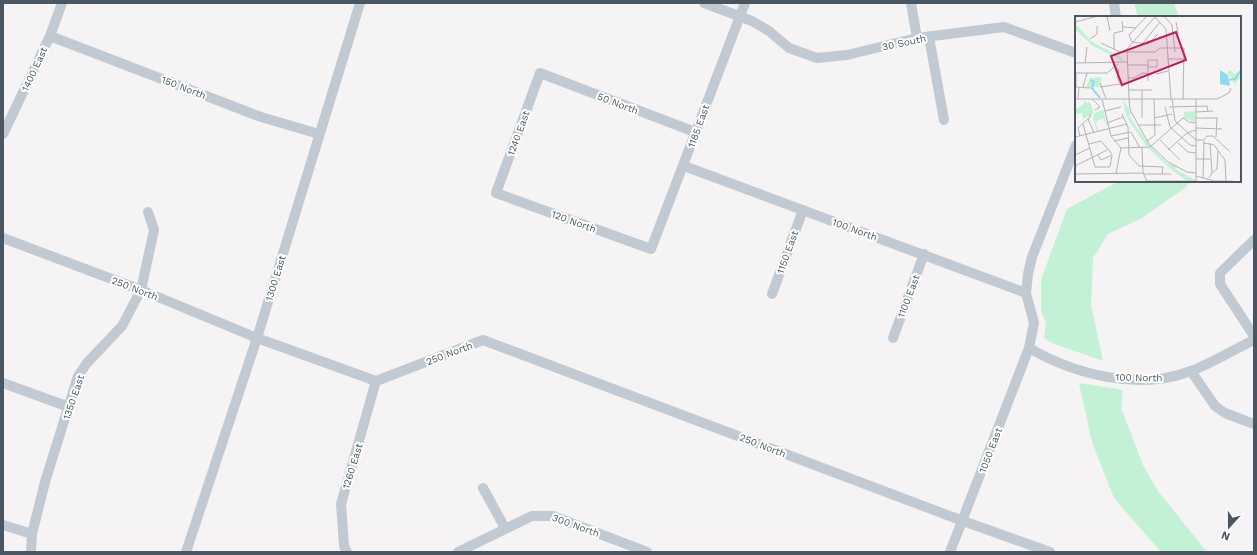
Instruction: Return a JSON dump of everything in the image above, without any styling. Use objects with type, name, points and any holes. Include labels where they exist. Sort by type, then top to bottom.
[{"type":"street","name":"1400 East","points":[[3,134],[50,36],[62,3]]},
{"type":"street","name":"1300 East","points":[[186,552],[257,338],[360,3]]},
{"type":"street","name":"30 South","points":[[704,3],[752,22],[769,31],[789,48],[817,58],[847,55],[917,38],[1004,27],[1075,53]]},
{"type":"street","name":"1185 East","points":[[651,249],[745,3]]},
{"type":"street","points":[[1114,3],[1116,16]]},
{"type":"street","points":[[911,4],[917,38]]},
{"type":"street","name":"150 North","points":[[50,36],[261,117],[319,134]]},
{"type":"street","points":[[929,37],[944,120]]},
{"type":"street","name":"50 North","points":[[540,73],[695,132]]},
{"type":"street","name":"1240 East","points":[[496,193],[540,73]]},
{"type":"street","points":[[1026,293],[1032,257],[1075,149]]},
{"type":"street","name":"100 North","points":[[684,166],[1026,293]]},
{"type":"street","name":"120 North","points":[[496,193],[651,249]]},
{"type":"street","name":"1150 East","points":[[772,294],[803,210]]},
{"type":"street","name":"1350 East","points":[[31,552],[32,534],[45,482],[78,376],[87,363],[122,326],[141,290],[154,230],[148,212]]},
{"type":"street","name":"250 North","points":[[3,238],[141,290],[257,338],[376,381],[483,340],[963,521],[1050,552]]},
{"type":"street","points":[[1254,240],[1220,273],[1220,284],[1254,336]]},
{"type":"street","name":"1100 East","points":[[893,338],[924,254]]},
{"type":"street","name":"1050 East","points":[[950,552],[1029,348],[1034,323],[1026,293]]},
{"type":"street","name":"100 North","points":[[1029,348],[1043,356],[1086,372],[1122,379],[1152,380],[1168,378],[1191,371],[1254,340]]},
{"type":"street","points":[[1191,371],[1215,406],[1225,413],[1254,424]]},
{"type":"street","name":"1260 East","points":[[347,552],[344,546],[341,504],[376,381]]},
{"type":"street","points":[[3,383],[69,407]]},
{"type":"street","points":[[483,488],[505,528]]},
{"type":"street","name":"300 North","points":[[458,552],[532,516],[553,516],[647,552]]},
{"type":"street","points":[[3,525],[32,534]]},
{"type":"green space","points":[[1134,3],[1174,3],[1179,16],[1138,16]]},
{"type":"green space","points":[[1117,182],[1190,182],[1186,187],[1142,218],[1108,234],[1093,258],[1091,305],[1103,361],[1052,343],[1044,338],[1046,322],[1041,311],[1041,280],[1067,209]]},
{"type":"green space","points":[[1079,383],[1123,390],[1121,408],[1143,465],[1157,490],[1207,552],[1161,552],[1114,498],[1092,442]]}]
